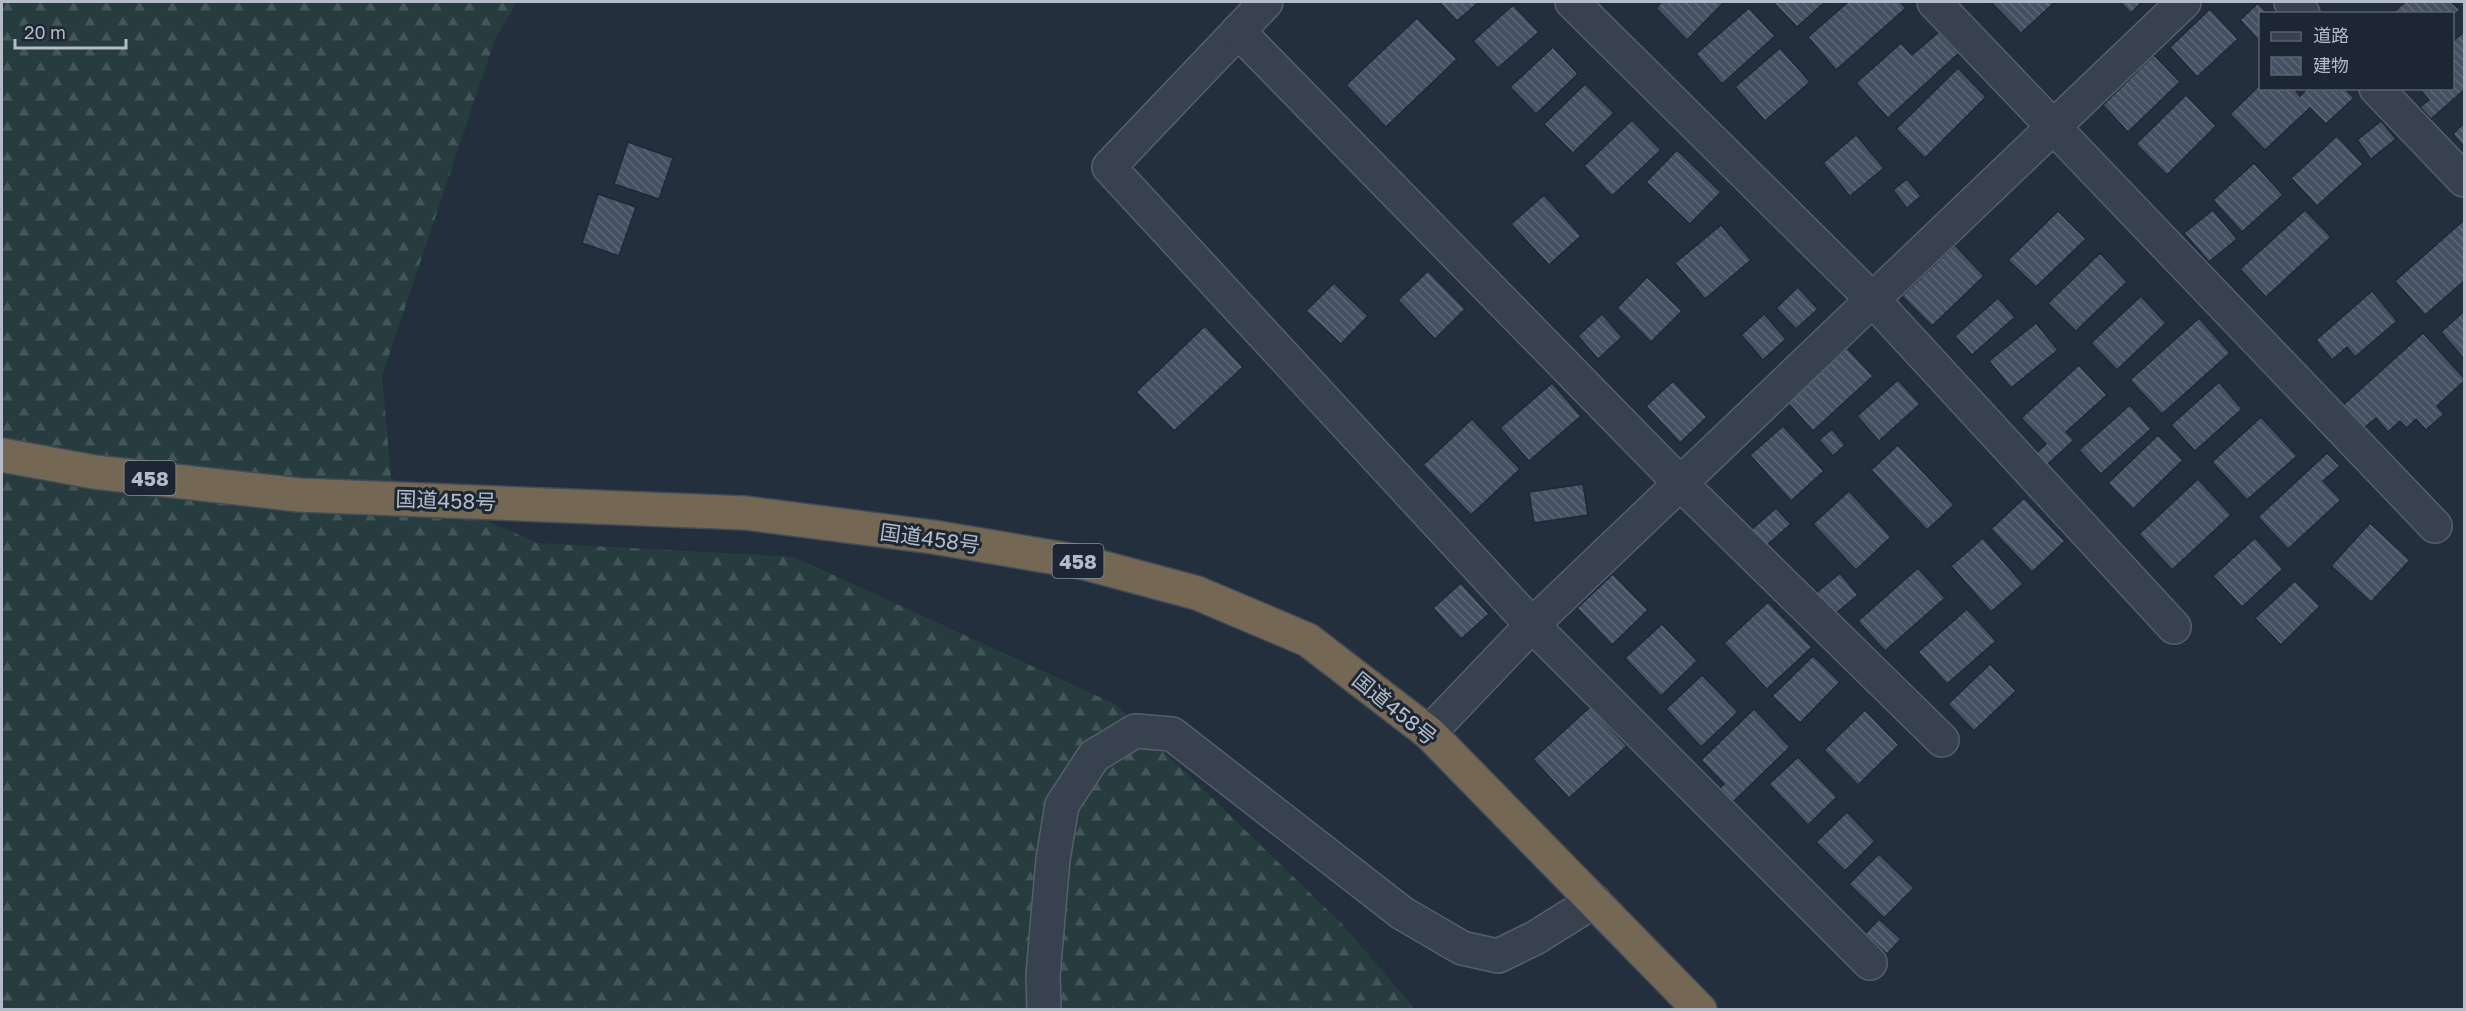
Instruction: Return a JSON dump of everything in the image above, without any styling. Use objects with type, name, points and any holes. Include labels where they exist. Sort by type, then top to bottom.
[{"type":"highway","name":"国道458号","points":[[2,455],[94,472],[299,495],[746,513],[933,537],[1081,562],[1197,593],[1308,640],[1429,733],[1700,1010]]},
{"type":"street","points":[[1266,2],[1109,167],[1532,625],[1870,963]]},
{"type":"street","points":[[1572,2],[1872,299],[2174,627]]},
{"type":"street","points":[[1934,2],[2435,526]]},
{"type":"street","points":[[1429,733],[1532,625],[2184,2]]},
{"type":"street","points":[[1238,31],[1680,482],[1942,740]]},
{"type":"street","points":[[2378,90],[2464,180]]},
{"type":"street","points":[[1044,1010],[1043,975],[1053,859],[1062,805],[1094,756],[1135,731],[1172,734],[1401,913],[1462,948],[1498,956],[1534,938],[1594,902]]},
{"type":"green space","points":[[2,2],[517,2],[495,39],[382,376],[391,478],[537,543],[794,557],[1115,704],[1341,923],[1415,1009],[2,1010]]},
{"type":"building","points":[[1439,2],[1479,2],[1457,21]]},
{"type":"building","points":[[1662,2],[1724,2],[1687,40],[1656,8]]},
{"type":"building","points":[[1773,2],[1825,2],[1797,27]]},
{"type":"building","points":[[1848,2],[1900,2],[1906,8],[1836,70],[1808,37]]},
{"type":"building","points":[[1991,2],[2055,2],[2021,33]]},
{"type":"building","points":[[2120,2],[2142,2],[2131,13]]},
{"type":"building","points":[[2405,2],[2451,2],[2460,10],[2454,15],[2454,12],[2394,12]]},
{"type":"building","points":[[2258,3],[2266,12],[2259,12],[2259,41],[2240,20]]},
{"type":"building","points":[[1513,5],[1539,32],[1498,68],[1473,41]]},
{"type":"building","points":[[1749,8],[1775,36],[1722,84],[1696,54]]},
{"type":"building","points":[[2210,9],[2238,39],[2197,77],[2170,47]]},
{"type":"building","points":[[1417,18],[1457,59],[1386,127],[1346,85]]},
{"type":"building","points":[[1939,32],[1959,53],[1888,118],[1856,83],[1901,43],[1912,55]]},
{"type":"building","points":[[2464,32],[2464,90],[2431,119],[2420,107],[2429,100],[2421,90],[2454,90],[2454,40]]},
{"type":"building","points":[[1553,47],[1578,74],[1536,114],[1510,87]]},
{"type":"building","points":[[1780,48],[1810,82],[1765,121],[1735,87]]},
{"type":"building","points":[[2154,55],[2180,82],[2128,132],[2103,105]]},
{"type":"building","points":[[1958,68],[1986,97],[1925,158],[1896,129]]},
{"type":"building","points":[[1585,84],[1614,113],[1573,153],[1544,124]]},
{"type":"building","points":[[2259,86],[2259,90],[2296,90],[2300,96],[2306,90],[2346,90],[2354,98],[2326,124],[2310,108],[2265,150],[2230,114]]},
{"type":"building","points":[[2186,95],[2216,126],[2167,175],[2136,144]]},
{"type":"building","points":[[1632,120],[1661,150],[1612,196],[1584,166]]},
{"type":"building","points":[[2381,121],[2396,139],[2371,159],[2357,140]]},
{"type":"building","points":[[2464,123],[2464,147],[2453,134]]},
{"type":"building","points":[[1856,135],[1884,168],[1850,196],[1823,163]]},
{"type":"building","points":[[2337,136],[2363,164],[2317,206],[2291,178]]},
{"type":"building","points":[[628,142],[673,158],[659,199],[614,184]]},
{"type":"building","points":[[1677,150],[1721,192],[1690,224],[1646,182]]},
{"type":"building","points":[[2254,163],[2283,195],[2242,232],[2213,200]]},
{"type":"building","points":[[1907,179],[1921,196],[1907,208],[1893,190]]},
{"type":"building","points":[[598,194],[636,207],[619,256],[582,243]]},
{"type":"building","points":[[1544,195],[1581,236],[1549,265],[1511,224]]},
{"type":"building","points":[[2213,210],[2237,239],[2209,262],[2184,233]]},
{"type":"building","points":[[2305,210],[2331,237],[2266,297],[2240,269]]},
{"type":"building","points":[[2058,211],[2086,239],[2036,287],[2008,260]]},
{"type":"building","points":[[2464,220],[2464,281],[2425,315],[2395,281]]},
{"type":"building","points":[[1721,225],[1751,260],[1705,299],[1675,263]]},
{"type":"building","points":[[1955,245],[1984,276],[1932,326],[1902,296]]},
{"type":"building","points":[[2100,253],[2127,282],[2076,331],[2048,303]]},
{"type":"building","points":[[1428,271],[1465,309],[1435,339],[1398,300]]},
{"type":"building","points":[[1647,277],[1682,311],[1651,342],[1617,308]]},
{"type":"building","points":[[1334,283],[1368,316],[1341,344],[1306,311]]},
{"type":"building","points":[[1798,287],[1818,309],[1796,329],[1776,308]]},
{"type":"building","points":[[2372,291],[2397,321],[2355,357],[2347,347],[2332,360],[2316,340]]},
{"type":"building","points":[[2141,296],[2166,323],[2117,370],[2091,343]]},
{"type":"building","points":[[1998,298],[2015,317],[1972,355],[1955,336]]},
{"type":"building","points":[[2464,311],[2464,359],[2441,332]]},
{"type":"building","points":[[1602,314],[1622,337],[1598,359],[1578,336]]},
{"type":"building","points":[[1764,314],[1786,339],[1763,360],[1741,335]]},
{"type":"building","points":[[2199,318],[2230,353],[2162,414],[2130,380]]},
{"type":"building","points":[[2036,323],[2058,350],[2011,388],[1989,361]]},
{"type":"building","points":[[1205,326],[1243,367],[1174,431],[1136,392]]},
{"type":"building","points":[[2423,333],[2464,378],[2464,381],[2437,406],[2444,414],[2426,430],[2416,419],[2407,428],[2400,421],[2388,432],[2376,418],[2363,429],[2342,406]]},
{"type":"building","points":[[1847,348],[1873,376],[1813,431],[1787,402]]},
{"type":"building","points":[[2079,365],[2107,395],[2066,432],[2074,440],[2046,466],[2035,454],[2046,444],[2021,418]]},
{"type":"building","points":[[1898,380],[1920,404],[1879,441],[1857,416]]},
{"type":"building","points":[[1673,381],[1707,417],[1680,443],[1646,406]]},
{"type":"building","points":[[2219,382],[2242,409],[2195,451],[2171,425]]},
{"type":"building","points":[[1552,383],[1581,416],[1529,461],[1500,428]]},
{"type":"building","points":[[2130,405],[2151,429],[2101,474],[2079,450]]},
{"type":"building","points":[[2261,417],[2297,456],[2247,500],[2212,462]]},
{"type":"building","points":[[1472,419],[1520,469],[1471,515],[1423,465]]},
{"type":"building","points":[[1783,426],[1824,471],[1791,501],[1750,455]]},
{"type":"building","points":[[1832,429],[1845,445],[1833,456],[1819,440]]},
{"type":"building","points":[[2158,435],[2183,460],[2133,509],[2108,483]]},
{"type":"building","points":[[1898,445],[1954,505],[1927,530],[1871,470]]},
{"type":"building","points":[[2327,453],[2340,466],[2323,481],[2341,500],[2288,549],[2258,517]]},
{"type":"building","points":[[2198,479],[2231,515],[2172,570],[2139,534]]},
{"type":"building","points":[[1583,484],[1588,515],[1534,523],[1529,492]]},
{"type":"building","points":[[1849,491],[1891,537],[1856,570],[1813,524]]},
{"type":"building","points":[[2024,498],[2065,541],[2032,572],[1991,529]]},
{"type":"building","points":[[1776,508],[1791,524],[1766,546],[1751,530]]},
{"type":"building","points":[[2370,523],[2410,560],[2371,602],[2331,566]]},
{"type":"building","points":[[1983,538],[2023,584],[1991,612],[1951,566]]},
{"type":"building","points":[[2255,538],[2283,569],[2242,607],[2213,576]]},
{"type":"building","points":[[1918,568],[1945,598],[1885,651],[1858,621]]},
{"type":"building","points":[[1840,573],[1858,595],[1834,615],[1816,593]]},
{"type":"building","points":[[1613,574],[1648,610],[1612,645],[1577,608]]},
{"type":"building","points":[[2295,581],[2320,606],[2281,645],[2255,618]]},
{"type":"building","points":[[1461,583],[1489,614],[1461,639],[1433,608]]},
{"type":"building","points":[[1768,602],[1812,647],[1767,689],[1724,643]]},
{"type":"building","points":[[1967,609],[1996,641],[1947,684],[1918,652]]},
{"type":"building","points":[[1662,624],[1697,661],[1661,696],[1625,658]]},
{"type":"building","points":[[1813,656],[1840,682],[1800,723],[1772,696]]},
{"type":"building","points":[[1990,664],[2016,691],[1974,731],[1948,704]]},
{"type":"building","points":[[1702,675],[1738,712],[1701,747],[1666,709]]},
{"type":"building","points":[[1590,707],[1627,746],[1569,798],[1533,759]]},
{"type":"building","points":[[1754,709],[1790,747],[1732,803],[1719,789],[1724,784],[1701,760]]},
{"type":"building","points":[[1865,710],[1899,745],[1858,785],[1824,750]]},
{"type":"building","points":[[1798,757],[1837,797],[1808,825],[1769,784]]},
{"type":"building","points":[[1847,812],[1875,841],[1845,871],[1816,842]]},
{"type":"building","points":[[1879,854],[1914,888],[1884,918],[1849,884]]},
{"type":"building","points":[[1879,919],[1901,939],[1887,954],[1865,934]]}]
